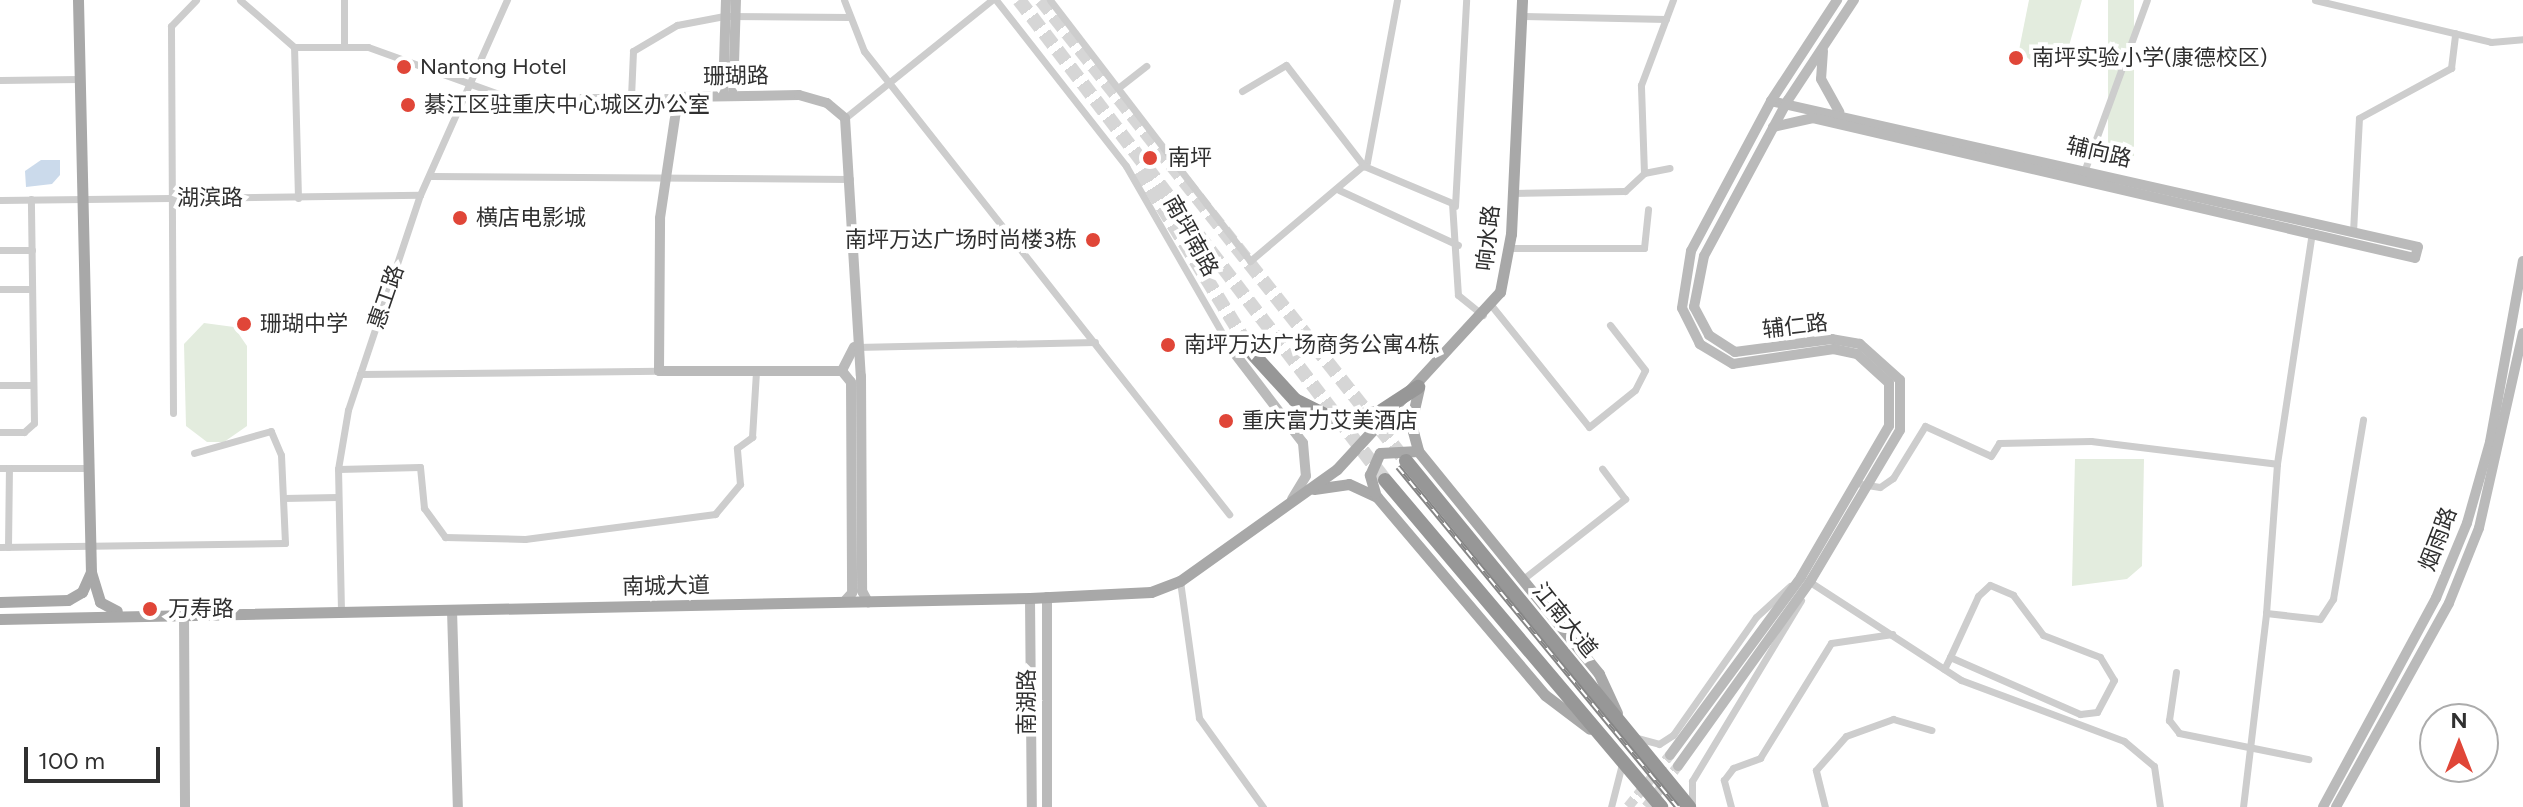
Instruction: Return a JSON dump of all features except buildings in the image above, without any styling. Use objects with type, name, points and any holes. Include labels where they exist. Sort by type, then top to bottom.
[{"type":"highway","points":[[1253,354],[1295,400],[1333,419],[1378,413],[1419,386]]},
{"type":"highway","name":"江南大道","points":[[1406,461],[1690,807]]},
{"type":"highway","points":[[1385,480],[1591,730],[1661,807]]},
{"type":"main road","points":[[78,0],[91,572],[100,602],[126,613]]},
{"type":"main road","points":[[726,0],[729,16],[728,95]]},
{"type":"main road","points":[[729,16],[736,0]]},
{"type":"main road","name":"响水路","points":[[1303,494],[1419,386],[1488,310],[1510,248],[1522,0]]},
{"type":"main road","name":"辅仁路","points":[[1837,0],[1771,101],[1691,251],[1682,308],[1700,344],[1733,364],[1834,349],[1877,367],[1893,404],[1864,486]]},
{"type":"main road","name":"辅仁路","points":[[1678,766],[1806,578],[1864,486],[1905,405],[1886,360],[1832,339],[1735,352],[1709,335],[1694,307],[1704,256],[1788,100],[1854,0]]},
{"type":"main road","points":[[1824,46],[1821,79],[1839,112]]},
{"type":"main road","name":"珊瑚路","points":[[678,97],[799,95],[827,103],[845,118]]},
{"type":"main road","points":[[678,97],[666,178],[659,371],[842,371]]},
{"type":"main road","name":"辅向路","points":[[1771,101],[1788,100],[2085,169],[2312,228],[2353,232],[2417,253],[1813,118],[1773,127]]},
{"type":"main road","points":[[845,118],[868,602]]},
{"type":"main road","name":"烟雨路","points":[[2323,807],[2436,598],[2467,523],[2490,442],[2523,261]]},
{"type":"main road","name":"烟雨路","points":[[2336,807],[2449,603],[2479,528],[2523,333]]},
{"type":"main road","points":[[842,371],[854,347]]},
{"type":"main road","name":"南坪南路","points":[[1232,350],[1307,454],[1306,476],[1289,504]]},
{"type":"main road","points":[[842,371],[851,382],[852,593],[844,602]]},
{"type":"main road","points":[[1419,386],[1411,424],[1418,451],[1599,674],[1622,724]]},
{"type":"main road","points":[[1418,451],[1380,453],[1370,475],[1377,497],[1545,695],[1591,730]]},
{"type":"main road","points":[[1303,494],[1349,484],[1377,497]]},
{"type":"main road","name":"南城大道","points":[[0,619],[126,613],[868,602],[1151,592],[1180,581],[1303,494]]},
{"type":"main road","points":[[0,602],[68,600],[87,586],[91,572]]},
{"type":"main road","name":"辅仁路","points":[[1670,755],[1806,578]]},
{"type":"main road","name":"南湖路","points":[[1047,597],[1047,807]]},
{"type":"main road","points":[[1030,598],[1032,807]]},
{"type":"main road","points":[[452,610],[458,807]]},
{"type":"main road","points":[[184,612],[185,807]]},
{"type":"street","points":[[173,413],[171,26],[196,0]]},
{"type":"street","points":[[240,0],[294,47],[298,198]]},
{"type":"street","points":[[344,0],[344,47]]},
{"type":"street","name":"惠工路","points":[[341,611],[338,469],[360,374],[420,195],[475,85],[507,0]]},
{"type":"street","points":[[844,0],[849,17],[892,83],[1229,514]]},
{"type":"street","points":[[845,118],[994,0]]},
{"type":"street","name":"南坪南路","points":[[994,0],[1126,166],[1232,350]]},
{"type":"street","name":"南坪南路","points":[[1050,0],[1250,261],[1339,190]]},
{"type":"street","points":[[1397,0],[1364,166],[1339,190],[1458,245]]},
{"type":"street","points":[[1466,0],[1455,208],[1461,304],[1488,310],[1589,427],[1635,390],[1645,370],[1610,325]]},
{"type":"street","points":[[1644,173],[1641,85],[1673,0]]},
{"type":"street","points":[[2085,169],[2147,0]]},
{"type":"street","points":[[2315,0],[2455,33],[2523,39]]},
{"type":"street","points":[[631,97],[633,51],[677,25],[729,16],[849,17]]},
{"type":"street","points":[[1521,16],[1666,19]]},
{"type":"street","points":[[2353,232],[2359,118],[2451,68],[2455,33]]},
{"type":"street","name":"珊瑚路","points":[[294,47],[368,47],[507,97],[678,97]]},
{"type":"street","points":[[1242,91],[1286,65],[1364,166],[1455,208]]},
{"type":"street","points":[[1118,88],[1146,66]]},
{"type":"street","points":[[0,80],[80,79]]},
{"type":"street","points":[[1512,193],[1625,191],[1644,173],[1670,168]]},
{"type":"street","points":[[431,176],[850,179]]},
{"type":"street","name":"湖滨路","points":[[0,200],[420,195]]},
{"type":"street","points":[[0,432],[24,432],[34,423],[31,199]]},
{"type":"street","points":[[1510,248],[1644,248],[1648,209]]},
{"type":"street","points":[[2243,807],[2253,749],[2277,464],[2312,228]]},
{"type":"street","points":[[0,250],[32,250]]},
{"type":"street","points":[[0,289],[32,289]]},
{"type":"street","points":[[854,347],[1095,342]]},
{"type":"street","points":[[360,374],[659,371]]},
{"type":"street","points":[[338,469],[420,467],[424,508],[445,537],[525,539],[715,514],[740,484],[737,448],[752,437],[756,371]]},
{"type":"street","points":[[0,385],[33,385]]},
{"type":"street","points":[[2266,613],[2320,619],[2333,599],[2363,419]]},
{"type":"street","points":[[1864,486],[1893,478],[1925,426],[1991,456],[1999,443],[2091,441],[2277,464]]},
{"type":"street","points":[[89,468],[4,468],[4,547],[285,543],[283,498],[271,431],[194,453]]},
{"type":"street","points":[[1523,579],[1625,499],[1602,469]]},
{"type":"street","points":[[283,498],[338,497]]},
{"type":"street","points":[[1806,578],[1944,669],[2124,741],[2154,766],[2160,807]]},
{"type":"street","points":[[1632,737],[1666,742],[1756,617],[1806,578]]},
{"type":"street","points":[[1690,807],[1692,781],[1782,640],[1806,578]]},
{"type":"street","points":[[1180,581],[1199,718],[1263,807]]},
{"type":"street","points":[[1944,669],[1950,657],[1990,585],[2013,595],[2043,635],[2100,657],[2114,680],[2097,712],[2080,714],[1950,657]]},
{"type":"street","points":[[1731,807],[1724,780],[1733,768],[1760,758],[1831,643],[1892,634]]},
{"type":"street","points":[[2176,672],[2169,720],[2179,733],[2308,759]]},
{"type":"street","points":[[1825,807],[1816,770],[1846,736],[1893,719],[1931,730]]},
{"type":"street","points":[[1611,807],[1622,762]]},
{"type":"shaded area","points":[[2029,0],[2082,0],[2067,53],[2055,65],[2038,67],[2019,50]]},
{"type":"shaded area","points":[[2108,0],[2134,0],[2134,156],[2108,156]]},
{"type":"shaded area","points":[[204,323],[234,327],[247,346],[247,426],[224,442],[207,442],[186,426],[184,344]]},
{"type":"shaded area","points":[[2075,459],[2144,459],[2142,566],[2127,579],[2072,586]]},
{"type":"water","points":[[41,160],[60,160],[60,175],[52,184],[26,187],[25,171]]},
{"type":"tunnel","points":[[1019,0],[1385,480]]},
{"type":"tunnel","points":[[1041,0],[1405,460]]},
{"type":"tunnel","points":[[1140,171],[1253,354]]},
{"type":"tunnel","points":[[1628,807],[1670,755]]},
{"type":"tunnel","points":[[1646,807],[1678,766]]},
{"type":"railway","points":[[1398,467],[1677,807]]},
{"type":"place","name":"南坪实验小学(康德校区)","points":[[2016,58]]},
{"type":"place","name":"Nantong Hotel","points":[[404,67]]},
{"type":"place","name":"綦江区驻重庆中心城区办公室","points":[[408,105]]},
{"type":"place","name":"南坪","points":[[1150,158]]},
{"type":"place","name":"横店电影城","points":[[460,218]]},
{"type":"place","name":"南坪万达广场时尚楼3栋","points":[[1093,240]]},
{"type":"place","name":"珊瑚中学","points":[[244,324]]},
{"type":"place","name":"南坪万达广场商务公寓4栋","points":[[1168,345]]},
{"type":"place","name":"重庆富力艾美酒店","points":[[1226,421]]},
{"type":"place","name":"万寿路","points":[[150,609]]}]
